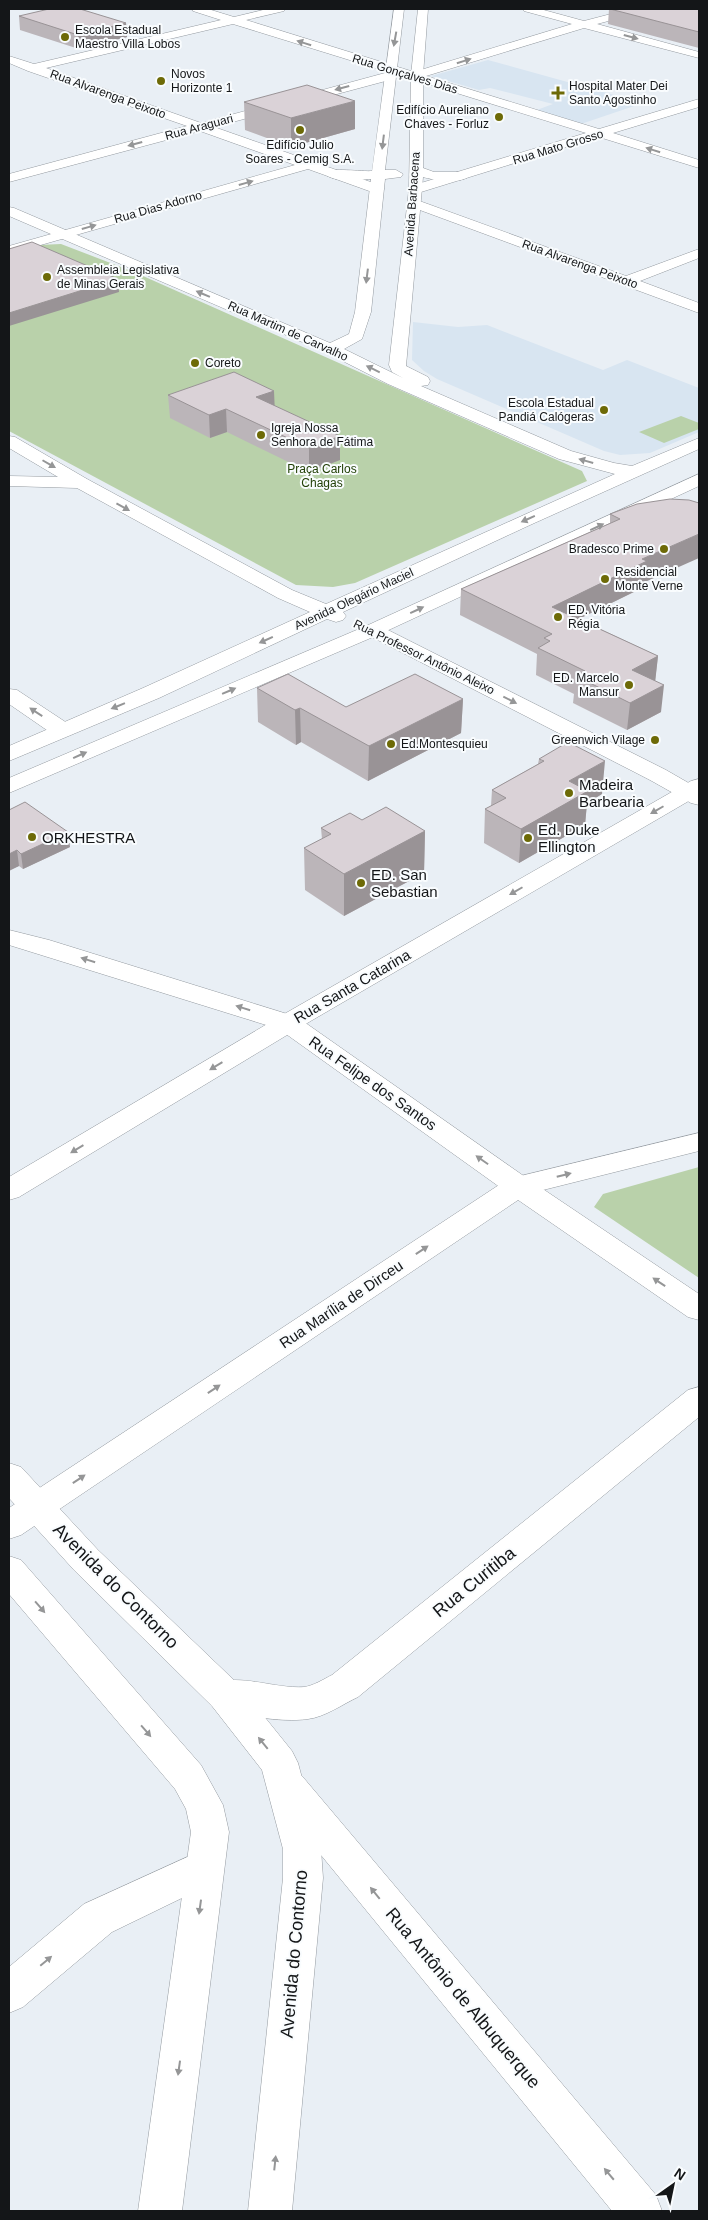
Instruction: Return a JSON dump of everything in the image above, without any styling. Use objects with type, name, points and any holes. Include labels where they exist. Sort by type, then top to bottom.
[{"type":"street","name":"Rua Gonçalves Dias","points":[[197,9],[390,73]]},
{"type":"street","points":[[9,74],[280,9]]},
{"type":"street","name":"Avenida Barbacena","points":[[399,9],[373,223],[380,251],[383,308],[398,369],[552,439],[560,445],[565,455]]},
{"type":"street","name":"Avenida Barbacena","points":[[329,348],[340,345],[356,336],[383,308],[409,253],[415,196],[418,77],[423,9]]},
{"type":"street","points":[[528,9],[699,55]]},
{"type":"street","points":[[390,73],[418,77],[584,24],[642,9]]},
{"type":"street","name":"Rua Alvarenga Peixoto","points":[[9,59],[330,173],[378,183],[416,168]]},
{"type":"street","name":"Rua Araguari","points":[[9,178],[200,127],[390,73]]},
{"type":"street","name":"Rua Gonçalves Dias","points":[[418,77],[699,164]]},
{"type":"street","name":"Rua Mato Grosso","points":[[415,196],[462,176],[699,103]]},
{"type":"street","name":"Rua Dias Adorno","points":[[9,250],[308,165]]},
{"type":"street","points":[[416,168],[433,176],[462,176]]},
{"type":"street","name":"Rua Alvarenga Peixoto","points":[[415,196],[462,220],[699,308]]},
{"type":"street","name":"Rua Martim de Carvalho","points":[[9,211],[61,235],[329,348],[394,380],[565,455],[634,472]]},
{"type":"street","name":"Rua Alvarenga Peixoto","points":[[373,223],[393,225],[440,218],[462,220]]},
{"type":"street","points":[[380,251],[409,253]]},
{"type":"street","points":[[626,280],[699,253]]},
{"type":"street","name":"Avenida Olegário Maciel","points":[[9,754],[151,693],[699,443]]},
{"type":"street","name":"Rua Professor Antônio Aleixo","points":[[12,447],[285,594],[373,630],[696,792]]},
{"type":"street","points":[[634,472],[699,474]]},
{"type":"street","points":[[14,784],[373,630],[699,479]]},
{"type":"street","points":[[9,481],[80,483]]},
{"type":"street","points":[[668,494],[699,496]]},
{"type":"street","points":[[9,695],[62,730],[70,739],[14,784]]},
{"type":"street","name":"Rua Santa Catarina","points":[[9,1190],[288,1023],[696,792]]},
{"type":"street","name":"Rua Felipe dos Santos","points":[[9,937],[288,1023],[518,1186],[699,1309]]},
{"type":"street","name":"Rua Marília de Dirceu","points":[[9,1524],[518,1186],[699,1142]]},
{"type":"street","name":"Rua Curitiba","points":[[225,1695],[282,1703],[309,1703],[345,1686],[699,1399]]},
{"type":"street","name":"Avenida do Contorno","points":[[9,1476],[86,1560],[225,1695],[279,1763],[302,1849],[303,1878],[270,2211]]},
{"type":"street","points":[[9,1570],[188,1777],[204,1806],[210,1832],[160,2211]]},
{"type":"street","name":"Rua Antônio de Albuquerque","points":[[286,1785],[640,2211]]},
{"type":"street","points":[[9,1992],[98,1918],[205,1867]]},
{"type":"shaded area","name":"Hospital Mater Dei Santo Agostinho","points":[[488,60],[643,103],[581,124],[534,111],[553,104],[490,88],[479,90],[431,76]]},
{"type":"shaded area","name":"Escola Estadual Pandiá Calógeras","points":[[413,322],[458,327],[487,325],[603,370],[627,360],[699,388],[699,432],[650,453],[620,455],[604,451],[437,379],[424,371],[412,360]]},
{"type":"green space","name":"Praça Carlos Chagas","points":[[61,244],[134,272],[582,471],[587,481],[355,583],[333,587],[296,585],[9,431],[9,254],[39,245]]},
{"type":"green space","points":[[681,416],[699,423],[699,429],[664,443],[639,432]]},
{"type":"green space","points":[[699,1167],[699,1278],[594,1207],[603,1194]]},
{"type":"building","points":[[49,9],[80,9],[126,23],[78,35],[19,16]]},
{"type":"building","points":[[610,9],[699,9],[699,32]]},
{"type":"building","points":[[307,85],[355,101],[291,118],[244,102]]},
{"type":"building","name":"Assembleia Legislativa de Minas Gerais","points":[[32,242],[118,279],[9,313],[9,249]]},
{"type":"building","points":[[234,372],[274,391],[256,397],[340,436],[309,448],[226,409],[209,415],[168,395]]},
{"type":"building","points":[[670,499],[689,500],[699,503],[699,534],[642,559],[647,561],[552,607],[658,656],[632,670],[664,685],[630,703],[576,676],[585,671],[538,648],[550,641],[544,638],[552,634],[461,589],[620,519],[610,514],[637,504]]},
{"type":"building","points":[[288,674],[346,707],[415,674],[463,699],[369,746],[300,708],[295,710],[257,688]]},
{"type":"building","points":[[568,742],[605,761],[569,781],[588,791],[521,829],[485,809],[506,798],[492,790],[544,761],[539,759]]},
{"type":"building","points":[[25,802],[68,832],[21,854],[17,850],[9,854],[9,810]]},
{"type":"building","points":[[386,807],[425,831],[344,874],[304,848],[331,834],[321,828],[350,813],[362,820]]},
{"type":"place","name":"Escola Estadual Maestro Villa Lobos","points":[[65,37]]},
{"type":"place","name":"Novos Horizonte 1","points":[[161,81]]},
{"type":"place","name":"Hospital Mater Dei Santo Agostinho","points":[[558,93]]},
{"type":"place","name":"Edifício Aureliano Chaves - Forluz","points":[[499,117]]},
{"type":"place","name":"Edifício Julio Soares - Cemig S.A.","points":[[300,130]]},
{"type":"place","name":"Assembleia Legislativa de Minas Gerais","points":[[47,277]]},
{"type":"place","name":"Coreto","points":[[195,363]]},
{"type":"place","name":"Escola Estadual Pandiá Calógeras","points":[[604,410]]},
{"type":"place","name":"Igreja Nossa Senhora de Fátima","points":[[261,435]]},
{"type":"place","name":"Bradesco Prime","points":[[664,549]]},
{"type":"place","name":"Residencial Monte Verne","points":[[605,579]]},
{"type":"place","name":"ED. Vitória Régia","points":[[558,617]]},
{"type":"place","name":"ED. Marcelo Mansur","points":[[629,685]]},
{"type":"place","name":"Greenwich Vilage","points":[[655,740]]},
{"type":"place","name":"Ed.Montesquieu","points":[[391,744]]},
{"type":"place","name":"Madeira Barbearia","points":[[569,793]]},
{"type":"place","name":"ORKHESTRA","points":[[32,837]]},
{"type":"place","name":"Ed. Duke Ellington","points":[[528,838]]},
{"type":"place","name":"ED. San Sebastian","points":[[361,883]]}]
